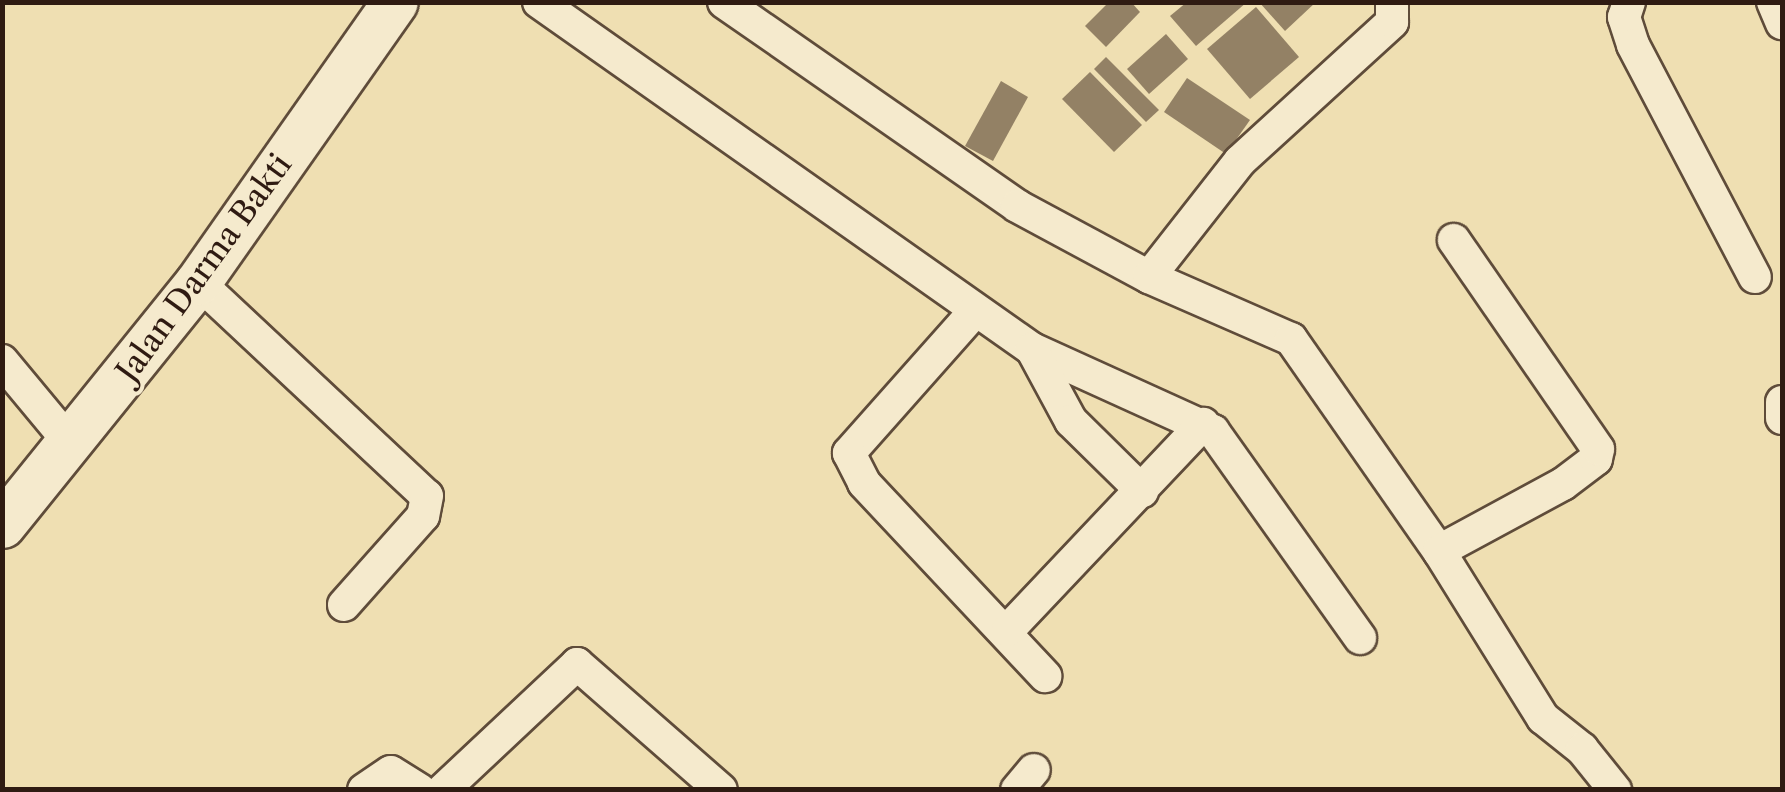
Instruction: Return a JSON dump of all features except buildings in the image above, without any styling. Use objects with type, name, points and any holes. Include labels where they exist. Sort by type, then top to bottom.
[{"type":"street","name":"Jalan Darma Bakti","points":[[2,525],[72,444],[198,282],[396,2]]},
{"type":"street","points":[[539,2],[1032,349],[1203,424],[1232,451],[1360,638]]},
{"type":"street","points":[[724,2],[1017,206],[1149,277],[1291,338],[1439,551],[1543,718],[1582,749],[1615,790]]},
{"type":"street","points":[[1149,277],[1240,162],[1392,22],[1392,2]]},
{"type":"street","points":[[1630,2],[1624,17],[1633,45],[1755,277]]},
{"type":"street","points":[[1772,2],[1782,23]]},
{"type":"street","points":[[1439,551],[1563,484],[1596,459],[1598,450],[1454,240]]},
{"type":"street","points":[[198,282],[427,496],[423,516],[344,605]]},
{"type":"street","points":[[975,311],[850,453],[864,484],[1008,630],[1045,676]]},
{"type":"street","points":[[1032,349],[1071,421],[1142,490]]},
{"type":"street","points":[[2,361],[72,444]]},
{"type":"street","points":[[1782,402],[1782,418]]},
{"type":"street","points":[[1008,630],[1203,424]]},
{"type":"street","points":[[444,790],[577,664],[721,790]]},
{"type":"street","points":[[364,790],[391,772],[420,790]]}]
